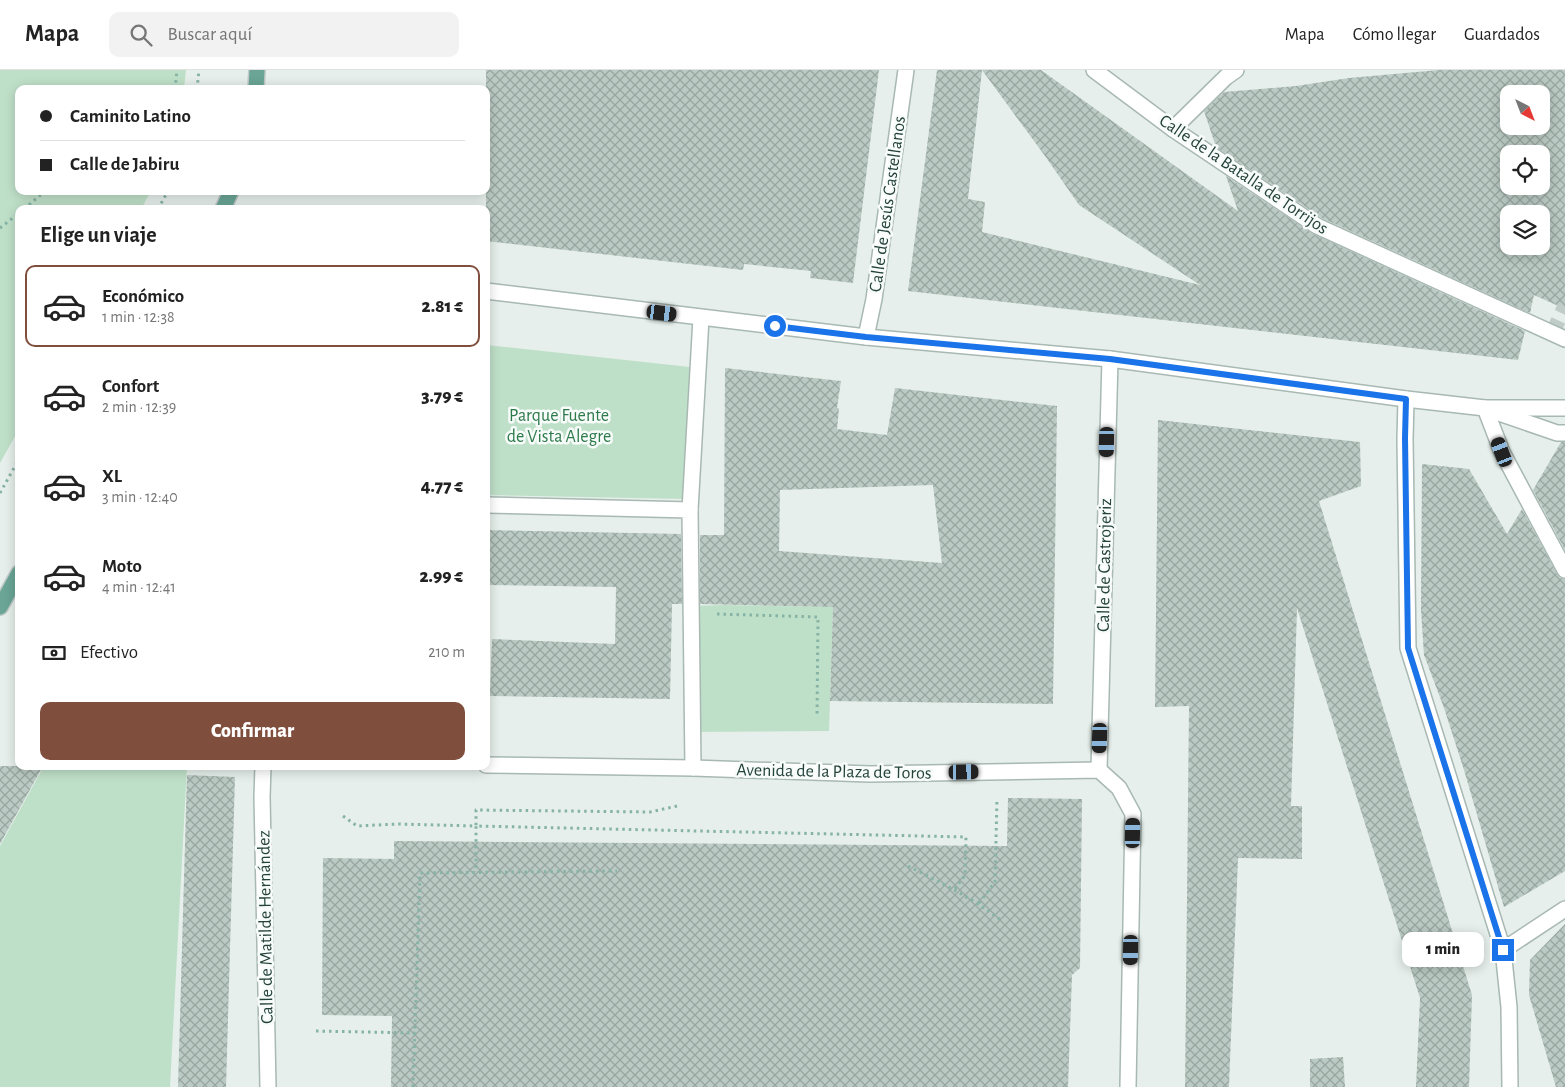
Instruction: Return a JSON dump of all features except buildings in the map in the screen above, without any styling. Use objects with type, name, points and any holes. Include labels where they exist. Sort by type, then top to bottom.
[{"type":"main road","points":[[256,85],[257,70]]},
{"type":"main road","points":[[0,607],[15,580]]},
{"type":"street","name":"Calle de Jesús Castellanos","points":[[866,337],[874,299],[906,70]]},
{"type":"street","name":"Calle de la Batalla de Torrijos","points":[[1094,70],[1173,129],[1318,226],[1565,339]]},
{"type":"street","points":[[1173,129],[1226,77],[1236,70]]},
{"type":"street","points":[[490,292],[866,337],[1110,359],[1485,408],[1565,408]]},
{"type":"street","points":[[693,768],[690,510],[701,318]]},
{"type":"street","name":"Calle de Castrojeriz","points":[[1099,770],[1110,359]]},
{"type":"street","points":[[1406,399],[1408,648],[1503,950],[1509,1007],[1510,1087]]},
{"type":"street","points":[[1485,408],[1557,433],[1565,433]]},
{"type":"street","points":[[1485,408],[1502,452],[1565,570]]},
{"type":"street","points":[[490,505],[690,510]]},
{"type":"street","name":"Avenida de la Plaza de Toros","points":[[490,765],[693,768],[870,774],[1099,770]]},
{"type":"street","name":"Calle de Matilde Hernández","points":[[263,770],[262,808],[268,1087]]},
{"type":"street","points":[[1099,770],[1120,788],[1133,814],[1128,1087]]},
{"type":"street","points":[[1503,950],[1565,909]]},
{"type":"path","points":[[175,85],[177,70]]},
{"type":"path","points":[[197,85],[199,70]]},
{"type":"path","points":[[29,205],[40,195]]},
{"type":"path","points":[[0,228],[15,216]]},
{"type":"path","points":[[0,493],[15,466]]},
{"type":"path","points":[[716,614],[818,617],[817,717]]},
{"type":"path","points":[[979,903],[995,882],[998,795]]},
{"type":"path","points":[[476,872],[476,810],[650,812],[677,806]]},
{"type":"path","points":[[343,816],[357,826],[397,824],[966,837],[965,875],[955,889]]},
{"type":"path","points":[[908,866],[979,903],[1002,921]]},
{"type":"path","points":[[413,1087],[420,873],[616,871]]},
{"type":"path","points":[[316,1031],[415,1033]]},
{"type":"green space","points":[[0,70],[186,70],[184,85],[15,85],[15,195],[149,195],[143,205],[15,205],[15,436],[0,463]]},
{"type":"green space","name":"Parque Fuente de Vista Alegre","points":[[490,345],[690,367],[684,499],[490,495]]},
{"type":"green space","points":[[691,606],[833,607],[829,731],[692,732]]},
{"type":"green space","points":[[42,770],[187,770],[170,1087],[0,1087],[0,846]]},
{"type":"tunnel","points":[[1552,334],[1565,306]]},
{"type":"route","points":[[775,326],[866,337],[1110,359],[1406,399],[1408,648],[1503,950]]}]
